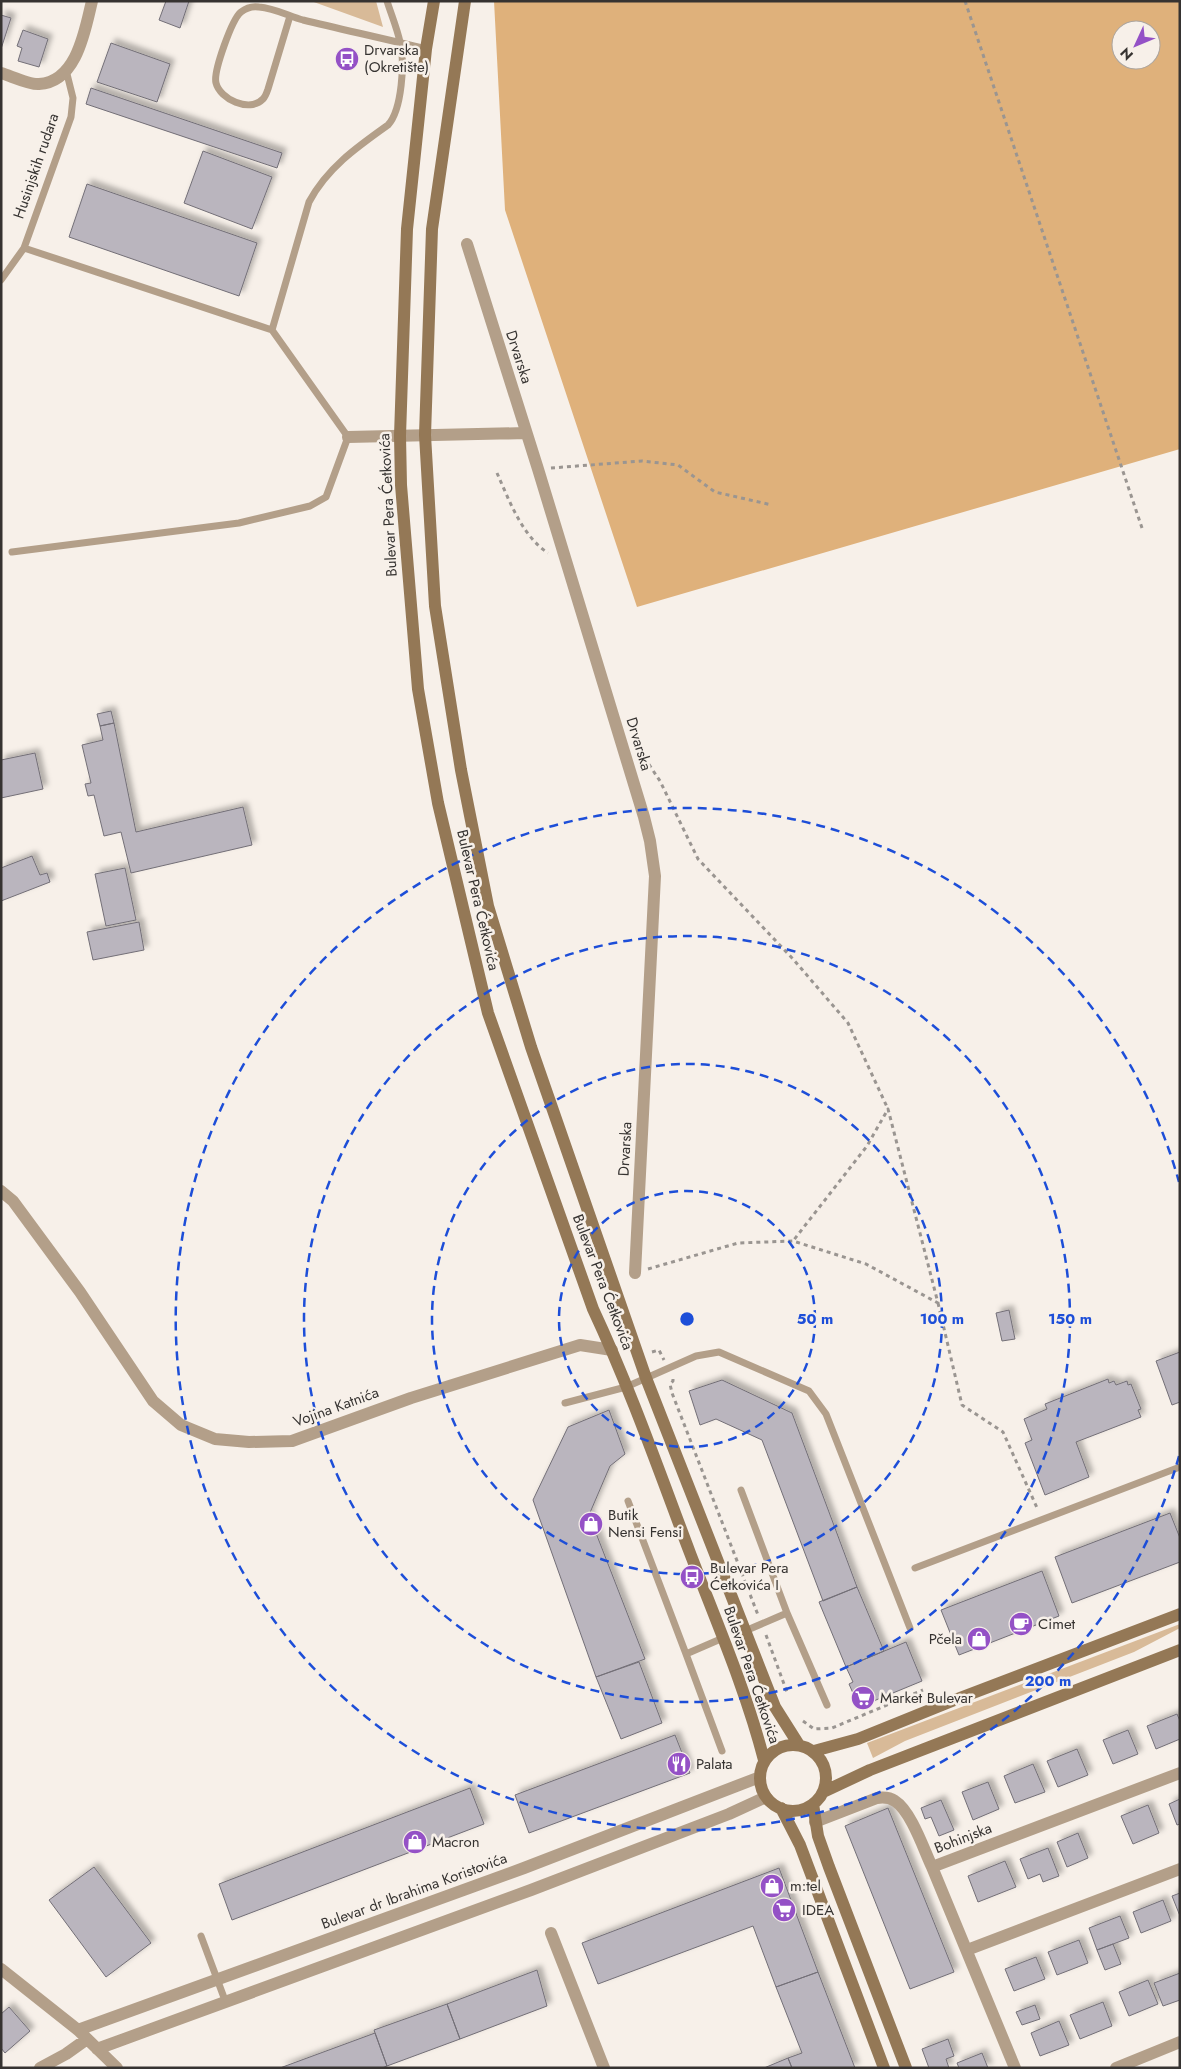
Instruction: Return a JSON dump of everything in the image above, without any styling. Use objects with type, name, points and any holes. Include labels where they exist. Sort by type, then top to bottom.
[{"type":"main road","name":"Bulevar Pera Ćetkovića","points":[[434,1],[426,49],[406,229],[400,436],[401,485],[418,689],[438,803],[488,1013],[593,1309],[612,1350],[723,1638],[751,1716],[764,1760]]},
{"type":"main road","name":"Bulevar Pera Ćetkovića","points":[[465,1],[432,229],[425,435],[434,606],[461,770],[488,906],[531,1047],[646,1378],[775,1707],[799,1745]]},
{"type":"main road","points":[[814,1752],[858,1739],[1180,1614]]},
{"type":"main road","points":[[780,1808],[797,1810],[813,1804],[823,1792],[870,1770],[1180,1650]]},
{"type":"main road","points":[[823,1792],[826,1774],[824,1765],[814,1752],[799,1745],[788,1744],[771,1753],[764,1760],[760,1777],[762,1788],[766,1797],[780,1808],[800,1844],[884,2068]]},
{"type":"main road","points":[[813,1804],[815,1822],[829,1867],[906,2068]]},
{"type":"street","points":[[1,73],[38,84],[54,80],[74,60],[83,38],[92,1]]},
{"type":"street","name":"Drvarska","points":[[466,244],[538,469],[650,841],[655,876],[635,1273]]},
{"type":"street","points":[[348,437],[526,433]]},
{"type":"street","name":"Vojina Katnića","points":[[1,1191],[13,1201],[80,1292],[153,1401],[181,1425],[215,1439],[249,1442],[292,1441],[411,1398],[580,1345],[612,1350]]},
{"type":"street","name":"Bohinjska","points":[[1015,2068],[932,1866],[1180,1772]]},
{"type":"street","name":"Bulevar dr Ibrahima Koristovića","points":[[40,2068],[66,2054],[82,2034],[218,1980],[524,1868],[760,1777]]},
{"type":"street","points":[[97,2050],[531,1890],[729,1814],[766,1797]]},
{"type":"street","points":[[815,1822],[877,1798],[886,1797],[897,1802],[906,1814],[932,1866]]},
{"type":"street","points":[[967,1950],[1180,1869]]},
{"type":"street","points":[[551,1933],[604,2068]]},
{"type":"street","points":[[1,1969],[82,2034],[117,2068]]},
{"type":"street","points":[[1116,2068],[1180,2042]]},
{"type":"lane","points":[[272,330],[309,202],[318,186],[346,156],[393,119],[402,72],[400,42],[386,1]]},
{"type":"lane","points":[[290,16],[268,89],[263,99],[255,104],[244,104],[223,94],[215,81],[216,72],[233,22],[240,12],[250,7],[260,7],[426,49]]},
{"type":"lane","name":"Husinjskih rudara","points":[[1,280],[24,248],[71,118],[73,98],[66,70]]},
{"type":"lane","points":[[12,552],[239,522],[310,506],[326,497],[348,437],[272,330],[24,248]]},
{"type":"lane","points":[[565,1403],[626,1387],[696,1356],[719,1352],[809,1391],[826,1414],[910,1628]]},
{"type":"lane","points":[[916,1568],[1180,1467]]},
{"type":"lane","points":[[742,1490],[787,1613],[827,1705]]},
{"type":"lane","points":[[628,1501],[722,1751]]},
{"type":"lane","points":[[745,1630],[787,1613]]},
{"type":"lane","points":[[686,1654],[723,1638]]},
{"type":"lane","points":[[201,1936],[226,2003]]},
{"type":"path","points":[[965,1],[1142,528]]},
{"type":"path","points":[[538,469],[642,461],[678,465],[715,492],[772,505]]},
{"type":"path","points":[[496,473],[513,510],[538,546],[547,553],[564,554]]},
{"type":"path","points":[[639,749],[660,781],[698,859],[793,959],[848,1023],[888,1109],[962,1404],[1002,1432],[1042,1520]]},
{"type":"path","points":[[793,1241],[868,1146],[888,1109]]},
{"type":"path","points":[[635,1273],[691,1255],[738,1243],[793,1241],[866,1264],[938,1303]]},
{"type":"path","points":[[673,1381],[670,1384],[672,1393],[758,1615]]},
{"type":"shaded area","points":[[311,1],[376,1],[383,27]]},
{"type":"shaded area","points":[[494,1],[1180,1],[1180,449],[637,607],[505,210]]},
{"type":"shaded area","points":[[1180,1624],[1180,1628],[1134,1652],[905,1741],[873,1758],[867,1743]]},
{"type":"building","points":[[166,1],[189,1],[180,28],[159,20]]},
{"type":"building","points":[[1,15],[11,18],[1,49]]},
{"type":"building","points":[[23,30],[48,39],[39,67],[18,61],[22,48],[17,46]]},
{"type":"building","points":[[111,43],[170,64],[157,102],[97,82]]},
{"type":"building","points":[[91,88],[282,153],[277,168],[86,104]]},
{"type":"building","points":[[203,151],[272,177],[252,229],[184,203]]},
{"type":"building","points":[[87,184],[257,243],[239,296],[69,237]]},
{"type":"building","points":[[111,711],[114,723],[100,726],[97,714]]},
{"type":"building","points":[[114,723],[136,832],[243,807],[252,845],[131,873],[121,832],[104,836],[94,795],[88,796],[85,784],[91,783],[82,745],[103,740],[100,726]]},
{"type":"building","points":[[35,753],[43,789],[1,798],[1,760]]},
{"type":"building","points":[[32,856],[40,875],[47,873],[50,882],[1,901],[1,868]]},
{"type":"building","points":[[125,868],[136,920],[106,926],[95,874]]},
{"type":"building","points":[[139,922],[144,950],[93,960],[87,932]]},
{"type":"building","points":[[1009,1310],[1015,1339],[1002,1341],[996,1313]]},
{"type":"building","points":[[1180,1352],[1180,1402],[1172,1405],[1156,1361]]},
{"type":"building","points":[[1108,1379],[1109,1383],[1114,1381],[1116,1385],[1127,1381],[1128,1385],[1131,1384],[1141,1409],[1138,1410],[1141,1417],[1076,1442],[1089,1477],[1045,1495],[1025,1443],[1032,1440],[1024,1419],[1047,1409],[1045,1404]]},
{"type":"building","points":[[722,1380],[792,1413],[857,1587],[823,1601],[762,1440],[716,1419],[700,1425],[689,1391]]},
{"type":"building","points":[[609,1410],[625,1454],[610,1466],[589,1515],[645,1659],[596,1677],[533,1500],[568,1427]]},
{"type":"building","points":[[1170,1513],[1180,1538],[1180,1562],[1072,1603],[1055,1557]]},
{"type":"building","points":[[1042,1571],[1059,1616],[959,1655],[941,1610]]},
{"type":"building","points":[[857,1587],[884,1651],[846,1667],[819,1602]]},
{"type":"building","points":[[906,1642],[922,1681],[859,1707],[849,1684],[853,1682],[846,1667]]},
{"type":"building","points":[[639,1662],[662,1723],[621,1739],[596,1677]]},
{"type":"building","points":[[1177,1714],[1180,1721],[1180,1739],[1156,1749],[1147,1726]]},
{"type":"building","points":[[1128,1730],[1138,1754],[1113,1764],[1103,1740]]},
{"type":"building","points":[[675,1735],[690,1773],[529,1833],[515,1795]]},
{"type":"building","points":[[1077,1749],[1088,1775],[1058,1787],[1047,1761]]},
{"type":"building","points":[[1033,1764],[1045,1792],[1015,1803],[1004,1776]]},
{"type":"building","points":[[988,1782],[999,1809],[973,1820],[962,1792]]},
{"type":"building","points":[[470,1788],[484,1824],[232,1920],[219,1884]]},
{"type":"building","points":[[1180,1799],[1180,1824],[1177,1825],[1169,1804]]},
{"type":"building","points":[[941,1800],[954,1830],[939,1836],[931,1817],[925,1819],[921,1808]]},
{"type":"building","points":[[1148,1805],[1159,1833],[1133,1844],[1121,1816]]},
{"type":"building","points":[[888,1808],[954,1972],[910,1989],[845,1826]]},
{"type":"building","points":[[1078,1833],[1088,1858],[1067,1867],[1057,1842]]},
{"type":"building","points":[[1048,1848],[1059,1876],[1043,1882],[1040,1874],[1028,1879],[1020,1859]]},
{"type":"building","points":[[1005,1861],[1016,1887],[978,1902],[968,1876]]},
{"type":"building","points":[[94,1867],[151,1943],[106,1977],[49,1900]]},
{"type":"building","points":[[779,1868],[818,1972],[776,1987],[753,1926],[598,1984],[582,1943]]},
{"type":"building","points":[[1180,1893],[1180,1916],[1172,1896]]},
{"type":"building","points":[[1163,1900],[1171,1921],[1141,1933],[1133,1912]]},
{"type":"building","points":[[1120,1916],[1129,1938],[1097,1950],[1089,1928]]},
{"type":"building","points":[[1079,1940],[1088,1963],[1057,1975],[1048,1952]]},
{"type":"building","points":[[1113,1944],[1121,1964],[1105,1970],[1097,1950]]},
{"type":"building","points":[[1036,1957],[1045,1979],[1014,1991],[1005,1969]]},
{"type":"building","points":[[537,1970],[547,2006],[460,2039],[447,2004]]},
{"type":"building","points":[[818,1972],[855,2068],[792,2068],[788,2058],[802,2053],[776,1987]]},
{"type":"building","points":[[1180,1973],[1180,2000],[1163,2006],[1154,1983]]},
{"type":"building","points":[[1148,1980],[1158,2004],[1129,2016],[1119,1992]]},
{"type":"building","points":[[1103,2002],[1112,2026],[1080,2039],[1070,2015]]},
{"type":"building","points":[[447,2004],[460,2039],[387,2066],[374,2030]]},
{"type":"building","points":[[1035,2005],[1040,2019],[1022,2025],[1016,2012]]},
{"type":"building","points":[[9,2007],[30,2031],[5,2053],[1,2048],[1,2014]]},
{"type":"building","points":[[1059,2021],[1069,2045],[1040,2056],[1031,2033]]},
{"type":"building","points":[[375,2033],[387,2066],[382,2068],[280,2068]]},
{"type":"building","points":[[948,2039],[954,2056],[946,2059],[949,2068],[929,2068],[922,2049]]},
{"type":"building","points":[[982,2053],[988,2068],[959,2068],[957,2063]]},
{"type":"building","points":[[788,2058],[792,2068],[764,2068]]},
{"type":"place","name":"Drvarska (Okretište)","points":[[347,59]]},
{"type":"place","name":"Butik Nensi Fensi","points":[[591,1524]]},
{"type":"place","name":"Bulevar Pera Ćetkovića I","points":[[692,1577]]},
{"type":"place","name":"Cimet","points":[[1021,1624]]},
{"type":"place","name":"Pčela","points":[[979,1639]]},
{"type":"place","name":"Market Bulevar","points":[[863,1698]]},
{"type":"place","name":"Palata","points":[[679,1764]]},
{"type":"place","name":"Macron","points":[[415,1842]]},
{"type":"place","name":"m:tel","points":[[772,1886]]},
{"type":"place","name":"IDEA","points":[[784,1910]]}]
